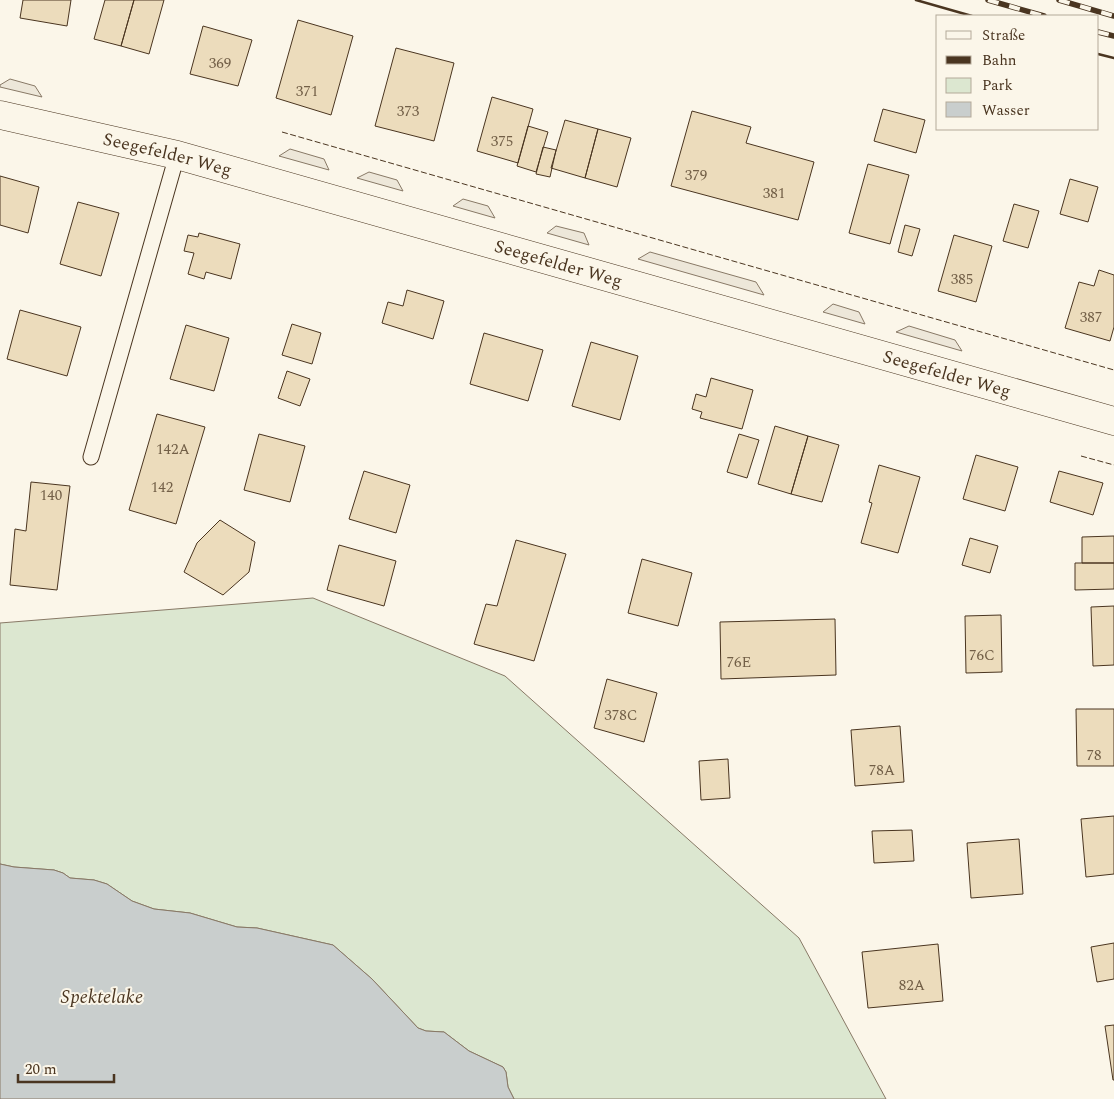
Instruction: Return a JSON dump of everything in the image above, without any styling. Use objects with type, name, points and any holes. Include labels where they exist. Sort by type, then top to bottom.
[{"type":"street","name":"Seegefelder Weg","points":[[0,115],[177,155],[1114,421]]},
{"type":"lane","points":[[91,457],[177,155]]},
{"type":"green space","points":[[313,598],[505,676],[799,938],[886,1099],[514,1099],[508,1087],[506,1072],[503,1067],[469,1051],[444,1032],[426,1031],[418,1028],[372,979],[333,945],[257,928],[237,927],[190,913],[154,909],[132,901],[107,884],[94,880],[70,878],[54,870],[0,864],[0,623]]},
{"type":"shaded area","points":[[10,79],[35,86],[42,97],[0,87],[0,85]]},
{"type":"shaded area","points":[[290,149],[324,159],[329,170],[279,156]]},
{"type":"shaded area","points":[[369,172],[397,180],[403,191],[357,178]]},
{"type":"shaded area","points":[[463,199],[488,206],[495,218],[453,206]]},
{"type":"shaded area","points":[[556,226],[584,233],[589,245],[547,233]]},
{"type":"shaded area","points":[[650,252],[756,282],[764,295],[638,259]]},
{"type":"shaded area","points":[[833,304],[859,312],[865,324],[823,312]]},
{"type":"shaded area","points":[[909,326],[955,340],[962,351],[896,332]]},
{"type":"water","name":"Spektelake","points":[[0,864],[54,870],[70,878],[94,880],[107,884],[132,901],[154,909],[190,913],[237,927],[257,928],[333,945],[372,979],[418,1028],[426,1031],[444,1032],[469,1051],[503,1067],[506,1072],[508,1087],[514,1099],[0,1099]]},
{"type":"building","points":[[23,0],[71,0],[67,26],[20,18]]},
{"type":"building","points":[[105,0],[134,0],[121,46],[94,39]]},
{"type":"building","points":[[134,0],[164,0],[149,54],[121,46]]},
{"type":"building","points":[[298,20],[353,36],[331,115],[276,98]]},
{"type":"building","points":[[203,26],[252,40],[238,86],[190,74]]},
{"type":"building","points":[[396,48],[454,63],[434,141],[375,126]]},
{"type":"building","points":[[492,97],[533,109],[518,163],[477,151]]},
{"type":"building","points":[[883,109],[925,120],[916,153],[874,141]]},
{"type":"building","points":[[692,111],[751,127],[746,143],[814,162],[798,220],[671,186]]},
{"type":"building","points":[[565,120],[598,129],[585,178],[551,168]]},
{"type":"building","points":[[528,126],[548,132],[536,172],[517,166]]},
{"type":"building","points":[[598,129],[631,138],[617,187],[585,178]]},
{"type":"building","points":[[543,147],[556,150],[550,177],[536,174]]},
{"type":"building","points":[[868,164],[909,175],[890,244],[849,233]]},
{"type":"building","points":[[0,176],[39,187],[28,233],[0,225]]},
{"type":"building","points":[[1070,179],[1098,187],[1088,222],[1060,214]]},
{"type":"building","points":[[78,202],[119,213],[101,276],[60,264]]},
{"type":"building","points":[[1014,204],[1039,211],[1028,248],[1003,241]]},
{"type":"building","points":[[905,225],[920,229],[912,256],[898,252]]},
{"type":"building","points":[[199,233],[240,244],[231,279],[206,272],[204,279],[188,274],[194,253],[184,251],[188,235],[198,237]]},
{"type":"building","points":[[954,235],[992,246],[976,302],[938,291]]},
{"type":"building","points":[[1099,270],[1114,275],[1114,327],[1110,341],[1065,328],[1079,282],[1094,286]]},
{"type":"building","points":[[407,290],[444,301],[433,339],[382,323],[388,302],[403,306]]},
{"type":"building","points":[[20,310],[81,327],[67,376],[7,359]]},
{"type":"building","points":[[292,324],[321,333],[312,364],[282,355]]},
{"type":"building","points":[[186,325],[229,338],[214,391],[170,379]]},
{"type":"building","points":[[484,333],[543,350],[528,401],[470,384]]},
{"type":"building","points":[[591,342],[638,356],[620,420],[572,406]]},
{"type":"building","points":[[287,371],[310,379],[300,406],[278,398]]},
{"type":"building","points":[[711,378],[753,390],[742,429],[700,418],[702,412],[692,409],[696,394],[706,397]]},
{"type":"building","points":[[157,414],[205,427],[176,524],[129,510]]},
{"type":"building","points":[[775,426],[808,436],[791,494],[758,484]]},
{"type":"building","points":[[259,434],[305,446],[290,502],[244,490]]},
{"type":"building","points":[[739,434],[759,440],[747,478],[727,472]]},
{"type":"building","points":[[808,436],[839,445],[822,502],[791,494]]},
{"type":"building","points":[[976,455],[1018,467],[1005,511],[963,499]]},
{"type":"building","points":[[879,465],[920,477],[898,553],[861,543],[872,503],[869,502]]},
{"type":"building","points":[[364,471],[410,485],[396,533],[349,519]]},
{"type":"building","points":[[1059,471],[1103,483],[1093,515],[1050,502]]},
{"type":"building","points":[[31,482],[70,486],[57,590],[10,585],[15,529],[26,531]]},
{"type":"building","points":[[220,520],[255,542],[249,572],[223,595],[184,572],[197,543]]},
{"type":"building","points":[[1114,536],[1114,563],[1082,563],[1082,537]]},
{"type":"building","points":[[970,538],[998,546],[990,573],[962,565]]},
{"type":"building","points":[[516,540],[566,554],[534,661],[474,644],[486,604],[497,606]]},
{"type":"building","points":[[339,545],[396,561],[384,606],[327,590]]},
{"type":"building","points":[[642,559],[692,573],[678,626],[628,613]]},
{"type":"building","points":[[1075,563],[1114,563],[1114,589],[1075,590]]},
{"type":"building","points":[[1114,606],[1114,665],[1093,666],[1091,607]]},
{"type":"building","points":[[1001,615],[1002,672],[966,673],[965,616]]},
{"type":"building","points":[[835,619],[836,675],[721,679],[720,622]]},
{"type":"building","points":[[607,679],[657,693],[644,742],[594,728]]},
{"type":"building","points":[[1076,709],[1114,709],[1114,766],[1077,766]]},
{"type":"building","points":[[900,726],[904,782],[855,786],[851,730]]},
{"type":"building","points":[[728,759],[730,798],[701,800],[699,761]]},
{"type":"building","points":[[1114,816],[1114,874],[1086,877],[1081,819]]},
{"type":"building","points":[[912,830],[914,861],[874,863],[872,831]]},
{"type":"building","points":[[1019,839],[1023,894],[971,898],[967,843]]},
{"type":"building","points":[[1114,943],[1114,979],[1097,982],[1091,947]]},
{"type":"building","points":[[938,944],[943,1001],[868,1008],[862,952]]},
{"type":"building","points":[[1114,1025],[1114,1080],[1113,1080],[1105,1026]]},
{"type":"railway","points":[[988,0],[1040,15]]},
{"type":"railway","points":[[1059,0],[1114,16]]},
{"type":"railway","points":[[1099,32],[1114,36]]},
{"type":"fence","points":[[282,132],[1114,370]]},
{"type":"fence","points":[[1081,456],[1114,465]]},
{"type":"wall","points":[[916,0],[968,15]]},
{"type":"wall","points":[[1099,54],[1114,58]]}]
